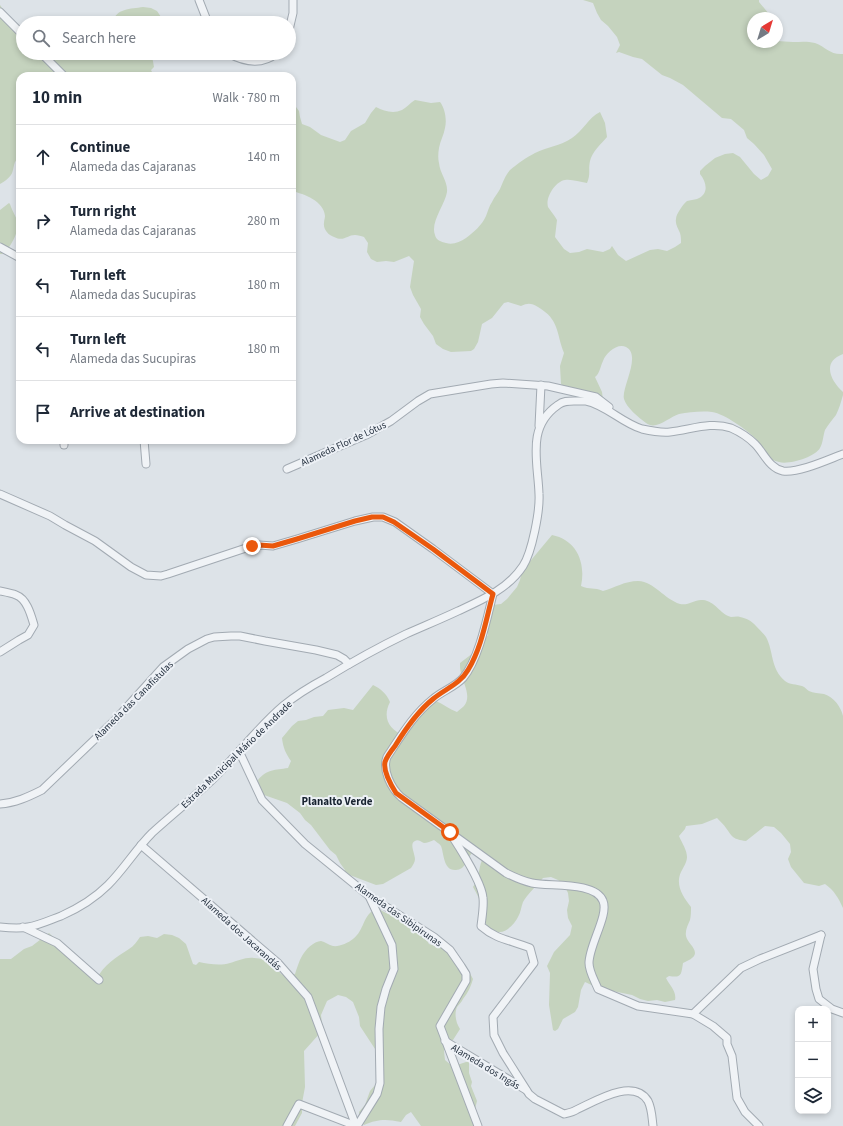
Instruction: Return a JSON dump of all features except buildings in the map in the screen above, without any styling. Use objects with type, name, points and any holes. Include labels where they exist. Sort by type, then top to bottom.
[{"type":"street","points":[[199,0],[205,16]]},
{"type":"street","points":[[292,0],[292,16]]},
{"type":"street","points":[[0,12],[16,28]]},
{"type":"street","points":[[48,60],[60,72]]},
{"type":"street","points":[[244,60],[262,60]]},
{"type":"street","points":[[54,66],[54,72]]},
{"type":"street","points":[[0,247],[16,256]]},
{"type":"street","name":"Alameda Flor de Lótus","points":[[287,469],[368,434],[391,421],[424,396],[491,384],[503,383],[541,385],[596,398],[610,408],[622,420]]},
{"type":"street","points":[[539,428],[541,385]]},
{"type":"street","name":"Estrada Municipal Mário de Andrade","points":[[0,927],[29,927],[46,922],[80,907],[98,895],[111,882],[150,835],[214,779],[268,720],[285,704],[297,695],[350,664],[403,636],[476,603],[493,594],[511,581],[523,566],[529,555],[538,514],[539,497],[536,466],[536,438],[543,420],[557,406],[564,402],[585,401],[600,406],[633,426],[653,432],[669,432],[716,424],[731,428],[747,437],[757,446],[766,459],[776,469],[785,471],[793,471],[843,454]]},
{"type":"street","points":[[144,444],[146,464]]},
{"type":"street","points":[[0,494],[50,516],[65,526],[95,541],[131,567],[152,576],[168,574],[252,546],[273,546],[355,521],[372,517],[383,517],[394,522],[427,544],[493,594],[479,647],[469,670],[463,678],[434,698],[419,711],[385,762],[385,768],[393,788],[396,793],[506,873],[522,881],[533,884],[583,887],[602,897],[604,914],[595,938],[589,963],[591,973],[598,989],[638,1006],[694,1014],[713,1026],[727,1038],[727,1044],[732,1056],[737,1098],[745,1112],[759,1126]]},
{"type":"street","points":[[0,591],[18,595],[25,603],[34,624],[28,635],[0,652]]},
{"type":"street","name":"Alameda das Canafístulas","points":[[0,804],[29,797],[42,790],[116,718],[163,667],[188,649],[207,639],[214,637],[236,636],[265,640],[337,655],[350,664]]},
{"type":"street","name":"Alameda das Sibipirunas","points":[[239,751],[262,800],[305,844],[369,896],[434,937],[450,950],[466,974],[466,981],[440,1026],[478,1126]]},
{"type":"street","points":[[450,832],[465,856],[478,882],[483,897],[481,926],[489,933],[530,948],[534,962],[493,1017],[494,1035],[503,1053],[529,1094],[535,1099],[564,1114],[575,1111],[603,1097],[628,1090],[636,1092],[648,1101],[651,1109],[653,1126]]},
{"type":"street","name":"Alameda dos Jacarandás","points":[[142,845],[278,963],[308,997],[356,1126]]},
{"type":"street","points":[[287,1126],[299,1104],[356,1126],[377,1094],[380,1083],[379,1030],[382,1007],[386,989],[394,969],[392,945],[369,896]]},
{"type":"street","points":[[23,927],[58,943],[99,980]]},
{"type":"street","points":[[694,1014],[741,968],[760,958],[821,935],[813,969],[816,989],[819,999],[832,1009],[843,1013]]},
{"type":"street","name":"Alameda dos Ingás","points":[[445,1041],[527,1090]]},
{"type":"green space","points":[[583,0],[759,0],[767,12],[747,12],[747,48],[783,48],[783,41],[812,42],[831,52],[843,54],[843,354],[836,357],[832,362],[830,372],[835,383],[843,392],[843,395],[836,415],[825,430],[820,448],[813,454],[801,460],[783,463],[773,460],[763,451],[756,439],[747,431],[736,423],[717,413],[696,412],[679,414],[662,423],[650,425],[646,423],[630,409],[624,399],[632,364],[632,357],[630,351],[623,346],[619,346],[609,352],[604,358],[599,372],[595,377],[602,392],[603,400],[588,402],[575,395],[561,384],[560,366],[564,353],[554,322],[545,312],[531,304],[521,306],[508,302],[504,303],[492,318],[482,324],[478,342],[471,351],[451,352],[443,349],[436,344],[433,336],[420,317],[421,309],[410,287],[414,261],[409,256],[394,262],[377,262],[371,259],[367,252],[368,243],[364,237],[352,235],[340,239],[330,235],[326,232],[324,227],[325,216],[321,206],[313,199],[296,192],[296,107],[299,111],[302,124],[310,127],[321,135],[340,142],[345,140],[351,131],[365,123],[376,107],[385,111],[395,112],[404,109],[415,100],[431,103],[440,102],[446,121],[440,143],[438,160],[446,184],[447,192],[436,219],[434,230],[436,238],[442,242],[449,244],[456,243],[469,236],[478,228],[486,216],[490,205],[510,170],[535,153],[563,143],[572,138],[600,112],[605,123],[607,137],[597,148],[591,158],[587,183],[570,180],[562,181],[555,186],[548,199],[548,207],[557,220],[555,237],[564,249],[570,253],[587,249],[603,252],[610,249],[612,246],[618,255],[626,261],[650,250],[658,249],[667,251],[675,247],[681,243],[676,217],[680,209],[687,201],[697,199],[704,194],[706,188],[700,171],[705,166],[715,158],[733,153],[740,157],[761,180],[768,176],[772,169],[764,155],[747,138],[744,130],[731,119],[722,118],[683,85],[662,75],[642,59],[619,52],[616,53],[620,45],[617,37],[601,20],[593,3]]},
{"type":"green space","points":[[0,5],[10,20],[16,26],[16,60],[153,60],[154,67],[151,70],[152,72],[16,72],[16,161],[11,175],[0,184]]},
{"type":"green space","points":[[143,7],[151,8],[157,11],[160,16],[116,16],[120,12]]},
{"type":"green space","points":[[9,203],[16,219],[15,235],[11,245],[2,254],[0,254],[0,210]]},
{"type":"green space","points":[[552,535],[568,542],[578,554],[582,569],[581,586],[603,591],[629,582],[644,582],[655,587],[674,602],[686,604],[697,600],[703,600],[711,603],[731,617],[742,617],[751,621],[766,637],[780,676],[785,681],[802,686],[808,691],[828,695],[841,709],[843,716],[843,908],[836,895],[825,884],[819,886],[804,883],[791,867],[788,859],[791,852],[790,844],[774,827],[765,826],[746,841],[734,838],[717,818],[702,824],[686,826],[679,836],[687,857],[686,863],[679,877],[679,886],[685,899],[691,907],[686,934],[694,949],[695,955],[683,963],[679,976],[669,976],[666,978],[674,991],[675,1000],[665,1002],[657,1000],[648,1001],[632,995],[598,988],[585,982],[581,990],[578,1007],[575,1012],[563,1019],[558,1029],[555,1031],[553,1030],[549,1005],[550,973],[547,966],[554,952],[570,935],[572,926],[568,918],[567,910],[569,901],[568,893],[564,885],[551,877],[543,878],[525,899],[519,915],[513,924],[503,932],[495,932],[489,928],[484,920],[481,904],[473,887],[477,880],[482,860],[472,853],[462,868],[452,870],[446,865],[441,846],[438,843],[434,840],[424,843],[416,840],[412,844],[415,859],[411,868],[383,884],[376,885],[343,872],[345,870],[336,855],[330,850],[300,813],[287,803],[264,795],[259,788],[258,780],[261,776],[268,772],[288,768],[291,761],[285,751],[282,738],[298,721],[323,716],[328,710],[344,708],[353,710],[373,685],[387,696],[390,702],[387,713],[388,722],[394,730],[404,736],[429,706],[436,701],[457,712],[464,706],[467,698],[460,663],[477,650],[488,635],[487,626],[492,605],[501,604],[507,599],[517,587],[522,571]]},
{"type":"green space","points":[[377,908],[386,913],[404,919],[423,934],[429,944],[448,949],[455,954],[466,966],[473,979],[468,992],[456,1010],[457,1024],[460,1029],[453,1040],[446,1044],[444,1051],[445,1060],[451,1065],[469,1061],[469,1073],[472,1082],[471,1086],[477,1101],[475,1109],[481,1126],[421,1126],[411,1112],[406,1115],[401,1122],[382,1120],[364,1125],[360,1120],[359,1112],[365,1105],[370,1091],[376,1084],[379,1077],[377,1052],[360,1026],[359,1017],[353,1002],[346,997],[338,995],[327,1001],[321,1015],[321,1032],[304,1051],[305,1087],[302,1113],[295,1126],[0,1126],[0,959],[11,959],[49,933],[97,979],[107,965],[132,946],[140,937],[148,936],[157,938],[164,934],[179,938],[186,944],[193,964],[196,965],[199,962],[222,964],[257,958],[276,961],[277,968],[281,974],[288,977],[295,974],[301,958],[310,946],[318,941],[332,946],[349,942],[360,931],[372,911]]},
{"type":"district","name":"Planalto Verde","points":[[337,801]]},
{"type":"route","points":[[252,546],[273,546],[355,521],[372,517],[383,517],[394,522],[433,549],[493,594],[479,647],[469,670],[463,678],[434,698],[419,711],[385,762],[385,768],[396,793],[450,832]]}]
